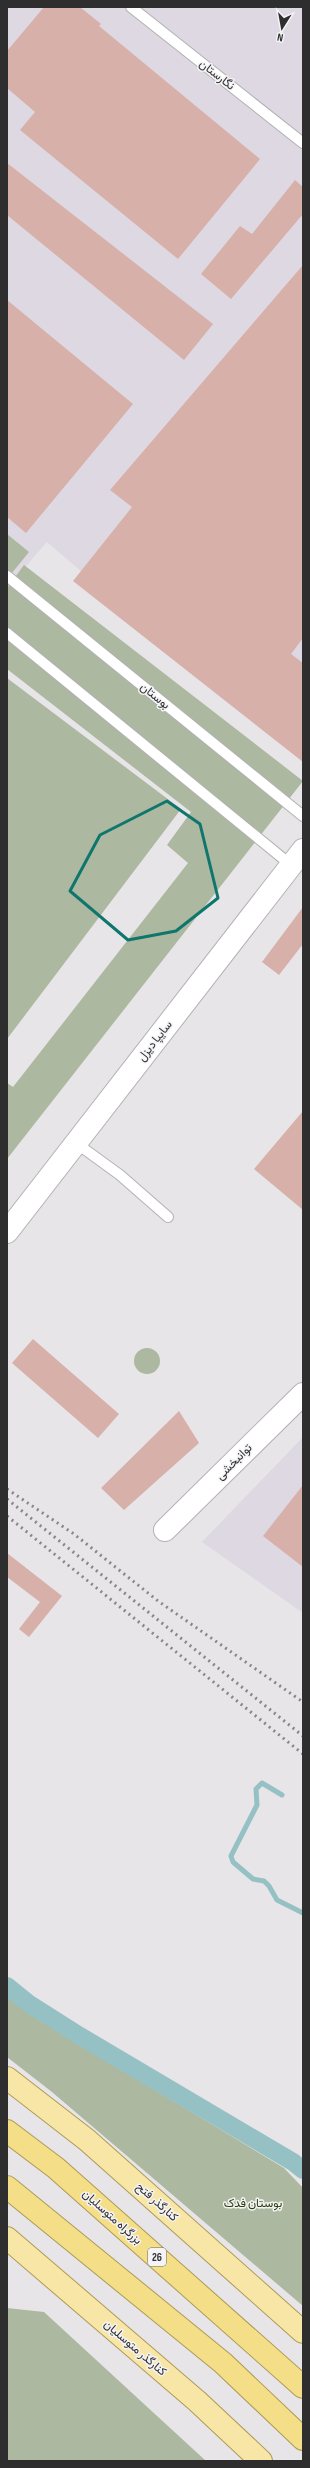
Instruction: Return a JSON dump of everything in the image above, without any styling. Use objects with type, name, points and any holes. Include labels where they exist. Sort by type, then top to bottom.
[{"type":"highway","points":[[7,2114],[56,2168]]},
{"type":"highway","name":"بزرگراه متوسلیان","points":[[7,2131],[56,2168],[303,2388]]},
{"type":"highway","points":[[7,2187],[223,2363],[303,2439]]},
{"type":"main road","name":"کنارگذر فتح","points":[[7,2078],[87,2140],[303,2332]]},
{"type":"main road","name":"کنارگذر متوسلیان","points":[[7,2238],[196,2401],[261,2461]]},
{"type":"street","name":"سایپا دیزل","points":[[7,1232],[297,857]]},
{"type":"street","name":"توانبخشی","points":[[165,1530],[303,1394]]},
{"type":"lane","name":"نگارستان","points":[[131,7],[303,143]]},
{"type":"lane","name":"بوستان","points":[[7,576],[303,816]]},
{"type":"lane","points":[[7,633],[297,857]]},
{"type":"lane","points":[[76,1143],[120,1175],[168,1217]]},
{"type":"highlighted area","points":[[167,801],[200,824],[218,898],[176,931],[128,940],[70,891],[100,835]]},
{"type":"shaded area","points":[[7,7],[303,7],[303,761],[47,542],[7,588]]},
{"type":"shaded area","points":[[303,1437],[303,1613],[202,1542]]},
{"type":"green space","points":[[7,534],[29,552],[7,579]]},
{"type":"green space","points":[[24,565],[303,781],[7,1159],[7,1083],[13,1087],[188,863],[167,845],[191,812],[7,669],[7,588]]},
{"type":"green space","points":[[7,678],[181,809],[7,1039]]},
{"type":"green space","points":[[147,1348],[156,1352],[160,1361],[156,1370],[147,1374],[138,1370],[134,1361],[138,1352]]},
{"type":"green space","name":"بوستان فدک","points":[[7,1997],[37,2019],[284,2168],[303,2188],[303,2306],[52,2092],[7,2057]]},
{"type":"green space","points":[[7,2308],[44,2312],[206,2461],[7,2461]]},
{"type":"building","points":[[44,7],[80,7],[101,24],[99,26],[260,159],[178,259],[20,130],[35,112],[7,88],[7,51]]},
{"type":"building","points":[[7,163],[213,324],[184,360],[7,215]]},
{"type":"building","points":[[295,180],[303,187],[303,214],[231,299],[201,274],[240,226],[252,234]]},
{"type":"building","points":[[303,265],[303,638],[291,654],[303,663],[303,762],[73,581],[132,507],[110,490]]},
{"type":"building","points":[[7,300],[133,404],[26,533],[7,517]]},
{"type":"building","points":[[303,907],[303,944],[279,975],[262,962]]},
{"type":"building","points":[[303,1111],[303,1210],[254,1169]]},
{"type":"building","points":[[33,1339],[119,1414],[98,1438],[12,1363]]},
{"type":"building","points":[[179,1411],[199,1443],[124,1510],[101,1488]]},
{"type":"building","points":[[303,1485],[303,1567],[263,1536]]},
{"type":"building","points":[[7,1553],[62,1596],[29,1637],[19,1629],[40,1602],[7,1577]]},
{"type":"waterway","points":[[282,1795],[262,1783],[256,1789],[257,1805],[231,1856],[233,1862],[253,1879],[264,1881],[269,1886],[277,1900],[303,1913]]},
{"type":"waterway","points":[[7,1986],[28,2003],[80,2036],[293,2162],[303,2170]]},
{"type":"railway","points":[[7,1489],[74,1534],[158,1601],[303,1702]]},
{"type":"railway","points":[[7,1499],[303,1736]]},
{"type":"railway","points":[[7,1516],[303,1754]]}]
